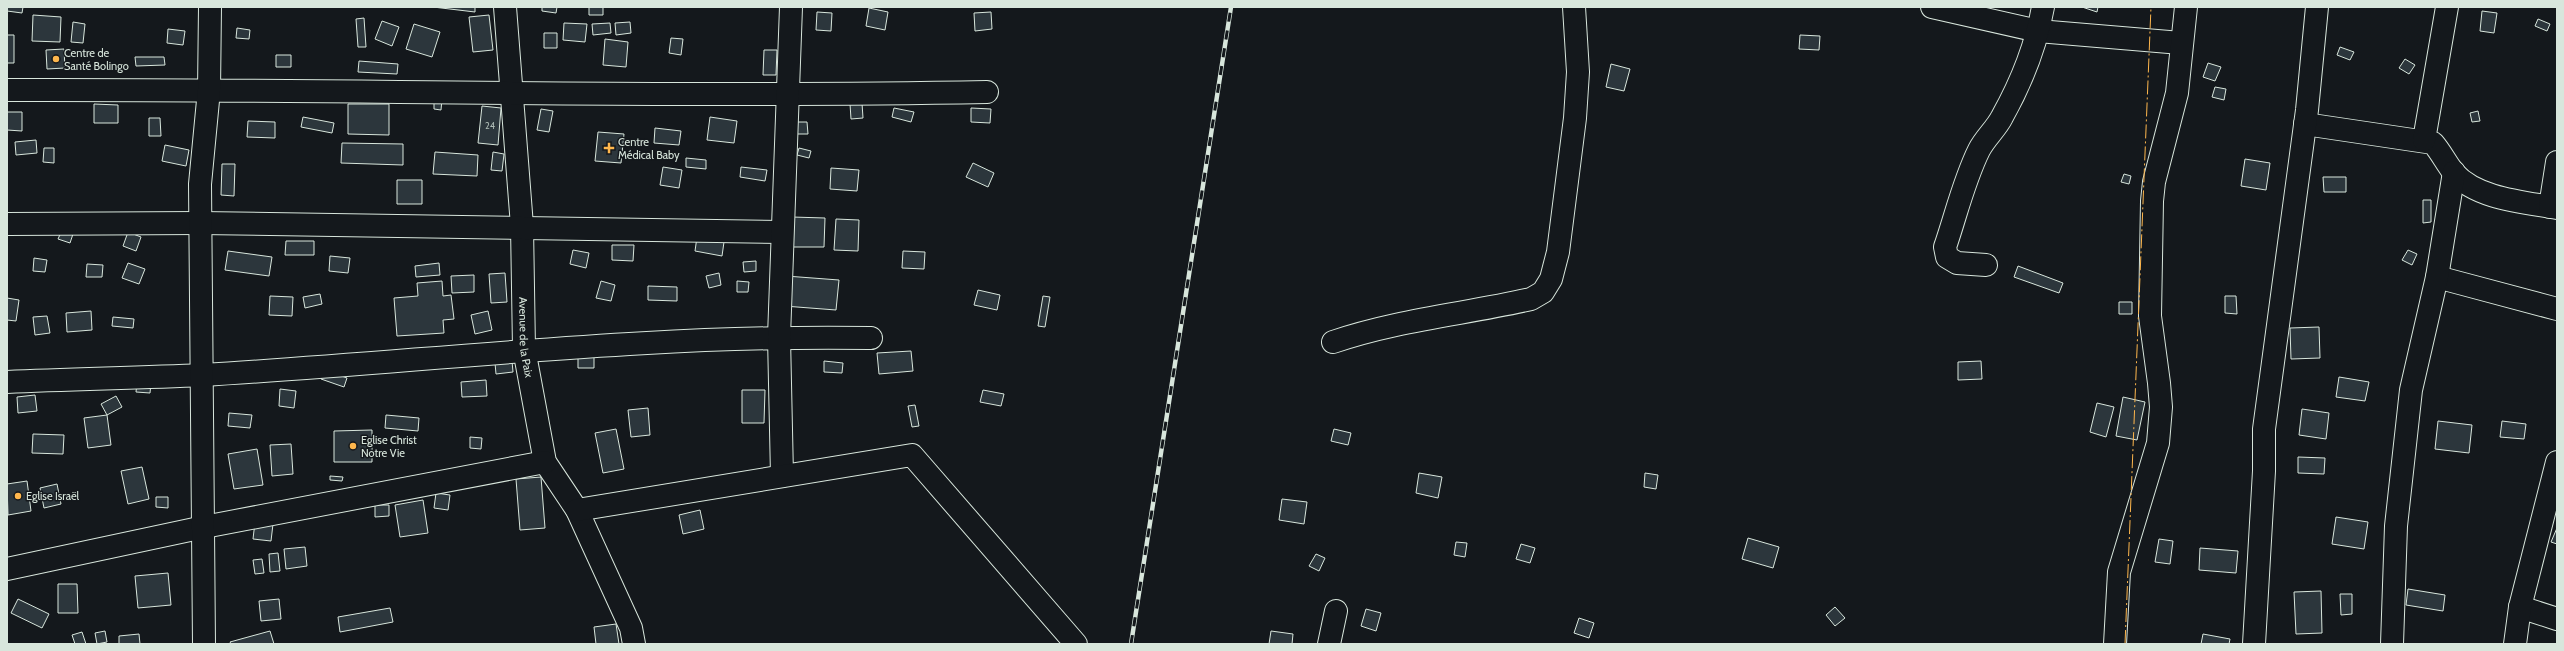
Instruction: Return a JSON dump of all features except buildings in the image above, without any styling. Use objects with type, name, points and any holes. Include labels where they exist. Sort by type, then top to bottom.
[{"type":"street","points":[[204,644],[200,184],[209,90],[210,7]]},
{"type":"street","name":"Avenue de la Paix","points":[[505,7],[522,226],[524,349],[545,462],[577,510],[631,628],[634,644]]},
{"type":"street","points":[[782,476],[779,336],[786,96],[791,7]]},
{"type":"street","points":[[1333,342],[1358,333],[1395,325],[1531,300],[1543,292],[1550,278],[1558,252],[1575,118],[1578,72],[1574,7]]},
{"type":"street","points":[[1932,7],[2038,31],[2182,43]]},
{"type":"street","points":[[1986,265],[1957,263],[1947,257],[1945,247],[1969,173],[1980,148],[2001,119],[2020,82],[2038,31],[2043,7]]},
{"type":"street","points":[[2115,644],[2119,572],[2158,443],[2161,407],[2150,316],[2153,274],[2152,201],[2154,182],[2177,93],[2186,7]]},
{"type":"street","points":[[2254,644],[2264,471],[2264,429],[2305,124],[2317,7]]},
{"type":"street","points":[[2424,140],[2430,96],[2447,7]]},
{"type":"street","points":[[7,90],[209,90],[786,96],[987,92]]},
{"type":"street","points":[[2305,124],[2424,140],[2432,143],[2438,148],[2454,172],[2466,184],[2479,190],[2554,208],[2557,162]]},
{"type":"street","points":[[2392,644],[2401,465],[2411,390],[2437,277],[2454,172]]},
{"type":"street","points":[[7,224],[200,223],[522,226],[782,232]]},
{"type":"street","points":[[2437,277],[2557,309]]},
{"type":"street","points":[[7,382],[202,375],[524,349],[779,336],[871,338]]},
{"type":"street","points":[[577,510],[912,455],[1076,644]]},
{"type":"street","points":[[7,569],[204,527],[545,462]]},
{"type":"street","points":[[2515,644],[2520,607],[2557,468]]},
{"type":"street","points":[[2520,607],[2557,619]]},
{"type":"street","points":[[1329,644],[1336,611]]},
{"type":"railway","points":[[1131,644],[1231,7]]},
{"type":"power","points":[[2125,644],[2151,7]]},
{"type":"place","name":"Centre de Santé Bolingo","points":[[56,59]]},
{"type":"place","name":"Centre Médical Baby","points":[[609,148]]},
{"type":"place","name":"Eglise Christ Notre Vie","points":[[353,446]]},
{"type":"place","name":"Eglise Israël","points":[[18,496]]}]
